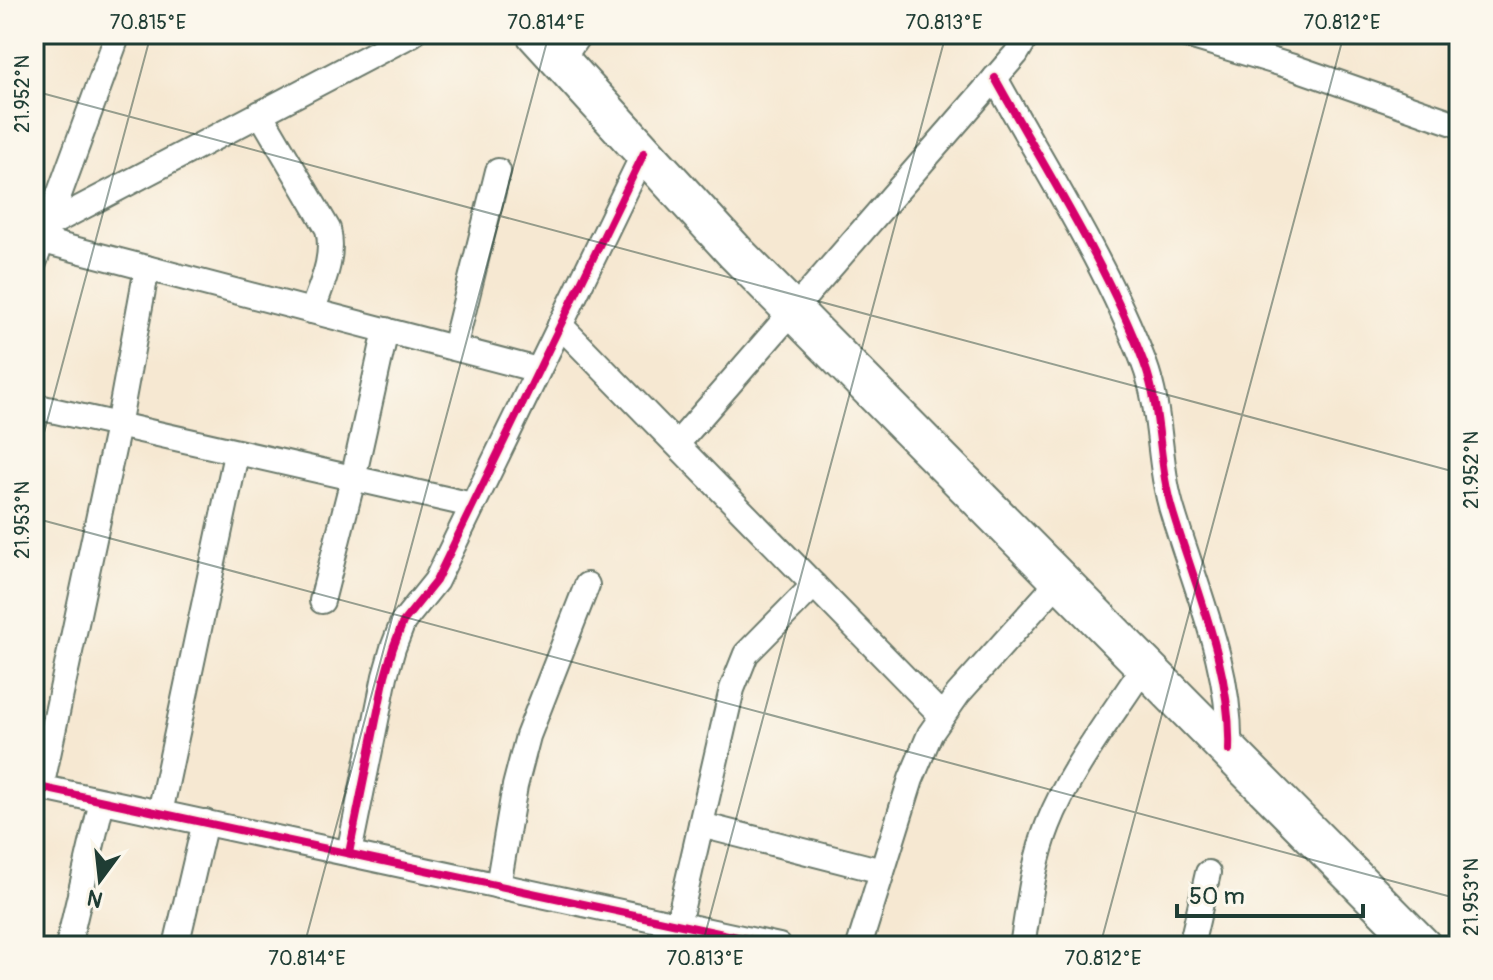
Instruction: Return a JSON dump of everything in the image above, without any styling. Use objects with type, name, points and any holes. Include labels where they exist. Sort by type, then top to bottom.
[{"type":"main road","points":[[559,43],[644,153],[736,253],[1422,946]]},
{"type":"street","points":[[42,243],[118,34]]},
{"type":"street","points":[[42,243],[260,113],[412,34]]},
{"type":"street","points":[[677,444],[1016,54],[1028,34]]},
{"type":"street","points":[[1183,34],[1293,67],[1459,125]]},
{"type":"street","points":[[995,78],[1100,269],[1144,362],[1156,410],[1163,480],[1224,682],[1231,718],[1229,750]]},
{"type":"street","points":[[260,113],[328,229],[330,259],[312,311]]},
{"type":"street","points":[[349,853],[385,676],[398,633],[403,622],[436,581],[644,153]]},
{"type":"street","points":[[454,348],[498,171]]},
{"type":"street","points":[[42,243],[538,370]]},
{"type":"street","points":[[147,268],[118,426],[38,787],[779,946]]},
{"type":"street","points":[[560,325],[941,715]]},
{"type":"street","points":[[322,601],[386,330]]},
{"type":"street","points":[[34,406],[472,505]]},
{"type":"street","points":[[160,813],[236,454]]},
{"type":"street","points":[[859,946],[911,779],[941,715],[1060,580]]},
{"type":"street","points":[[498,886],[515,786],[528,736],[587,585]]},
{"type":"street","points":[[678,924],[732,689],[741,666],[755,643],[814,585]]},
{"type":"street","points":[[1022,946],[1035,871],[1049,824],[1075,774],[1145,665]]},
{"type":"street","points":[[68,946],[102,801]]},
{"type":"street","points":[[176,946],[205,822]]},
{"type":"street","points":[[701,825],[882,871]]},
{"type":"street","points":[[1191,946],[1208,873]]},
{"type":"cycle path","points":[[995,78],[1094,253],[1144,363],[1154,401],[1169,497],[1219,661],[1225,691],[1229,750]]},
{"type":"cycle path","points":[[349,853],[385,676],[403,622],[436,581],[644,153]]},
{"type":"cycle path","points":[[34,786],[779,946]]}]
